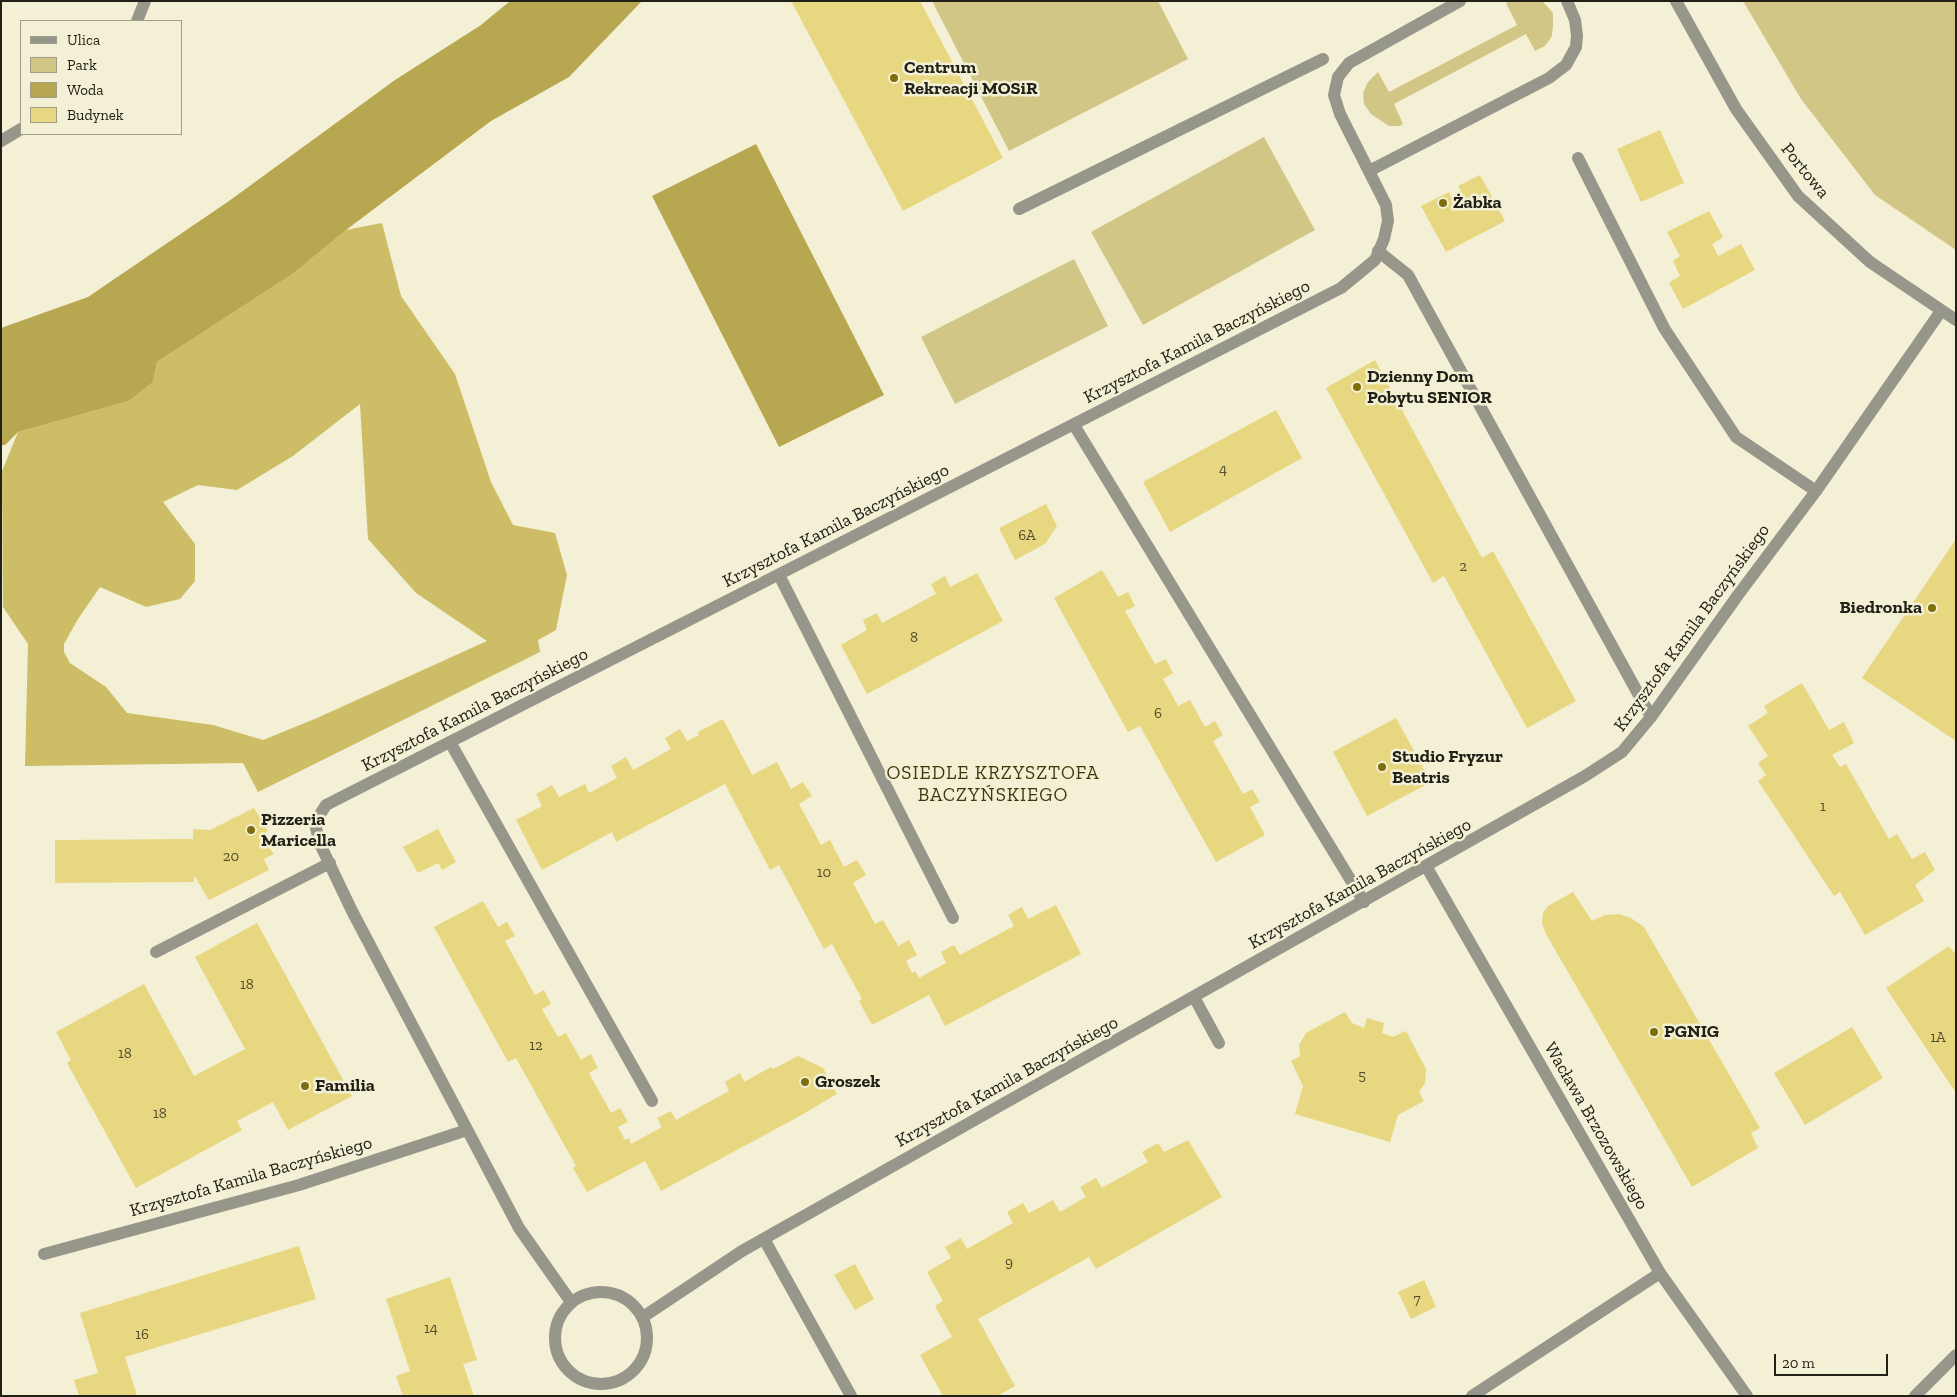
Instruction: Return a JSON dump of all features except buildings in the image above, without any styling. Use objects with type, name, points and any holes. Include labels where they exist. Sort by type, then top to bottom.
[{"type":"street","points":[[137,20],[145,1]]},
{"type":"street","name":"Krzysztofa Kamila Baczyńskiego","points":[[571,1302],[519,1228],[352,911],[320,844],[316,828],[319,816],[326,805],[1341,288],[1375,260],[1388,221],[1386,205],[1340,114],[1334,95],[1338,76],[1349,63],[1460,1]]},
{"type":"street","points":[[1369,172],[1549,78],[1566,65],[1576,47],[1577,35],[1575,20],[1567,1]]},
{"type":"street","name":"Portowa","points":[[1676,1],[1736,109],[1798,196],[1870,262],[1956,320]]},
{"type":"street","points":[[1019,209],[1323,60]]},
{"type":"street","points":[[1,140],[20,130]]},
{"type":"street","points":[[1578,158],[1664,328],[1736,437],[1816,491]]},
{"type":"street","points":[[1378,251],[1408,275],[1651,717]]},
{"type":"street","name":"Krzysztofa Kamila Baczyńskiego","points":[[643,1317],[742,1251],[1364,902],[1586,776],[1622,752],[1651,717],[1738,595],[1816,491],[1942,311]]},
{"type":"street","points":[[1074,425],[1364,902]]},
{"type":"street","points":[[778,575],[953,918]]},
{"type":"street","points":[[450,742],[652,1100]]},
{"type":"street","points":[[156,952],[330,863]]},
{"type":"street","name":"Wacława Brzozowskiego","points":[[1426,866],[1660,1273],[1747,1396]]},
{"type":"street","points":[[1194,997],[1219,1043]]},
{"type":"street","name":"Krzysztofa Kamila Baczyńskiego","points":[[44,1254],[300,1185],[467,1130]]},
{"type":"street","points":[[764,1239],[851,1396]]},
{"type":"street","points":[[1472,1396],[1660,1273]]},
{"type":"street","points":[[604,1292],[622,1297],[636,1307],[643,1317],[648,1340],[644,1356],[633,1372],[617,1382],[598,1390],[568,1370],[558,1355],[556,1340],[558,1323],[571,1302],[587,1294],[604,1292]]},
{"type":"street","points":[[1915,1396],[1956,1355]]},
{"type":"green space","points":[[932,1],[1158,1],[1188,59],[1009,151]]},
{"type":"green space","points":[[1510,1],[1542,1],[1553,13],[1552,36],[1545,46],[1535,51],[1526,34],[1394,104],[1403,124],[1400,126],[1389,126],[1371,114],[1364,104],[1363,93],[1368,82],[1378,72],[1389,92],[1517,25],[1506,3]]},
{"type":"green space","points":[[1743,1],[1956,1],[1956,250],[1875,195],[1801,99]]},
{"type":"green space","points":[[1264,137],[1315,230],[1143,325],[1091,232]]},
{"type":"green space","points":[[1074,259],[1108,326],[955,404],[921,337]]},
{"type":"shaded area","points":[[382,223],[401,296],[455,374],[491,482],[513,525],[555,533],[567,575],[556,630],[538,640],[540,652],[258,792],[243,763],[25,766],[28,644],[3,607],[2,471],[18,432],[129,401],[153,382],[157,362],[294,273],[346,230]],"holes":[[[360,404],[368,539],[416,593],[487,641],[317,718],[263,740],[213,725],[127,713],[106,687],[70,663],[64,652],[64,644],[78,619],[100,587],[146,607],[180,599],[195,581],[195,544],[163,502],[198,485],[237,490],[293,456]]]},
{"type":"water","points":[[510,1],[642,1],[569,77],[491,121],[346,230],[294,273],[157,362],[153,382],[129,401],[18,432],[5,445],[1,445],[1,328],[88,297],[229,201],[395,80],[481,25]]},
{"type":"water","points":[[756,144],[884,395],[779,447],[652,196]]},
{"type":"place","name":"Centrum Rekreacji MOSiR","points":[[894,78]]},
{"type":"place","name":"Żabka","points":[[1443,203]]},
{"type":"place","name":"Dzienny Dom Pobytu SENIOR","points":[[1357,387]]},
{"type":"place","name":"Biedronka","points":[[1932,608]]},
{"type":"place","name":"Studio Fryzur Beatris","points":[[1382,767]]},
{"type":"place","name":"Pizzeria Maricella","points":[[251,830]]},
{"type":"place","name":"PGNIG","points":[[1654,1032]]},
{"type":"place","name":"Groszek","points":[[805,1082]]},
{"type":"place","name":"Familia","points":[[305,1086]]},
{"type":"district","name":"OSIEDLE KRZYSZTOFA BACZYŃSKIEGO","points":[[993,785]]}]
